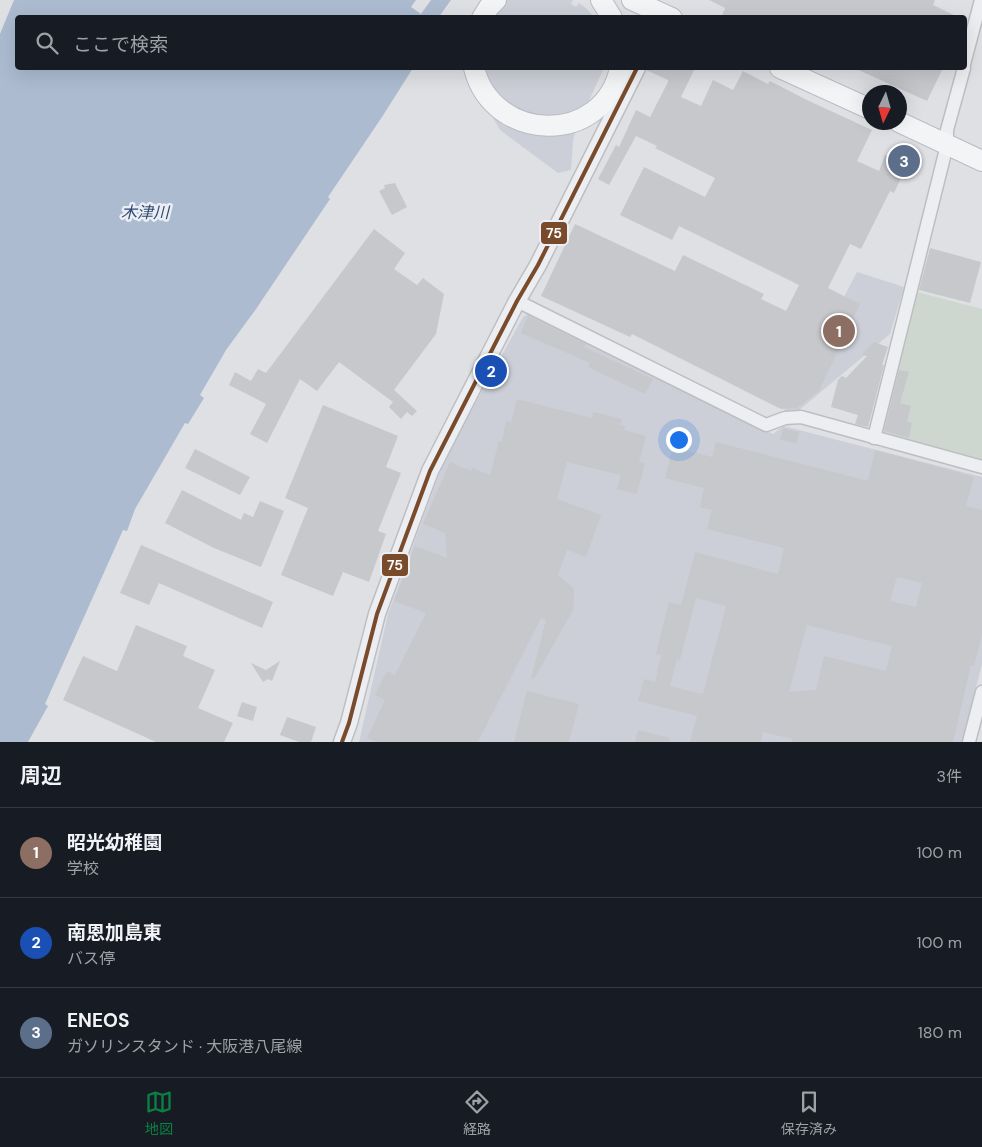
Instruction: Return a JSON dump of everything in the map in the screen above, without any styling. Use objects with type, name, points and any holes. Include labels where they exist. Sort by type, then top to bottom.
[{"type":"main road","points":[[484,15],[495,0]]},
{"type":"main road","points":[[601,0],[611,15]]},
{"type":"main road","points":[[638,7],[663,15]]},
{"type":"main road","points":[[476,70],[482,85],[502,110],[524,121],[543,125],[565,123],[589,112],[609,92],[619,70]]},
{"type":"main road","points":[[784,70],[862,105]]},
{"type":"main road","points":[[907,126],[982,161]]},
{"type":"street","points":[[967,53],[981,0]]},
{"type":"street","points":[[597,147],[619,70]]},
{"type":"street","points":[[342,742],[377,614],[430,471],[517,301],[538,265],[636,70]]},
{"type":"street","points":[[874,438],[947,144],[947,130],[963,70]]},
{"type":"street","points":[[517,301],[766,426],[786,418],[801,417],[982,467]]},
{"type":"street","points":[[969,742],[982,692]]},
{"type":"shaded area","points":[[481,0],[573,0],[571,4],[576,7],[579,3],[592,15],[472,15]]},
{"type":"shaded area","points":[[466,70],[603,70],[576,129],[573,140],[571,170],[558,173],[500,130]]},
{"type":"shaded area","points":[[857,272],[904,287],[890,334],[798,411],[784,411]]},
{"type":"shaded area","points":[[917,292],[982,309],[982,460],[881,433]]},
{"type":"shaded area","points":[[528,314],[773,434],[783,426],[982,477],[982,664],[962,742],[359,742],[388,614],[446,456],[523,317]]},
{"type":"water","name":"木津川","points":[[14,0],[451,0],[440,15],[15,15],[15,70],[412,70],[328,197],[330,199],[226,350],[200,395],[204,398],[188,424],[185,423],[135,509],[127,531],[123,530],[45,704],[48,706],[28,742],[0,742],[0,34]]},
{"type":"pier","points":[[416,0],[431,0],[421,14],[411,7]]},
{"type":"building","points":[[709,0],[935,0],[933,5],[954,15],[722,15],[725,8]]},
{"type":"building","points":[[646,70],[694,70],[681,97],[701,106],[713,80],[733,90],[743,71],[768,84],[770,81],[862,125],[862,130],[872,130],[857,161],[879,171],[885,155],[893,159],[903,145],[919,152],[906,180],[901,178],[894,193],[890,191],[861,249],[850,244],[828,288],[860,304],[819,391],[797,408],[781,409],[632,334],[630,337],[541,296],[575,224],[675,271],[683,255],[764,294],[761,299],[786,311],[799,285],[679,226],[672,240],[620,215],[644,167],[705,197],[715,178],[655,148],[657,146],[636,136],[609,185],[598,179],[616,145],[619,147],[636,110],[650,117],[668,80]]},
{"type":"building","points":[[858,70],[942,70],[927,101],[907,92],[907,85],[892,85]]},
{"type":"building","points":[[395,183],[407,207],[392,215],[379,191],[385,188],[384,185]]},
{"type":"building","points":[[374,229],[405,253],[394,269],[417,285],[423,278],[444,294],[436,334],[394,390],[417,411],[412,416],[407,412],[401,419],[389,407],[393,402],[339,362],[317,391],[300,379],[267,443],[250,434],[266,404],[229,385],[235,372],[251,381],[258,369],[266,373]]},
{"type":"building","points":[[930,248],[981,262],[970,303],[919,290]]},
{"type":"building","points":[[528,316],[586,344],[584,347],[653,379],[645,394],[588,367],[590,363],[521,333]]},
{"type":"building","points":[[874,342],[888,347],[868,427],[855,424],[858,415],[831,407],[838,380],[842,376],[846,378],[867,356],[862,355]]},
{"type":"building","points":[[899,370],[909,372],[900,403],[911,406],[907,421],[912,423],[909,438],[884,431]]},
{"type":"building","points":[[517,399],[592,418],[593,412],[622,419],[620,425],[625,426],[624,430],[646,436],[639,462],[645,463],[637,494],[617,489],[621,475],[567,462],[557,499],[601,515],[586,557],[567,550],[558,575],[574,589],[573,610],[534,679],[531,678],[546,620],[541,618],[478,742],[376,742],[367,738],[385,700],[375,695],[387,671],[395,675],[426,613],[394,601],[415,546],[447,558],[445,533],[423,524],[450,462],[471,471],[472,468],[490,475],[499,441],[502,442],[506,421],[511,422]]},
{"type":"building","points":[[323,405],[398,436],[386,467],[401,473],[378,531],[386,534],[369,582],[343,572],[333,596],[281,575],[308,508],[285,498]]},
{"type":"building","points":[[783,428],[799,432],[797,443],[780,440]]},
{"type":"building","points":[[716,442],[868,481],[875,450],[974,477],[966,506],[982,510],[982,634],[974,666],[971,665],[953,742],[791,742],[792,739],[763,732],[761,742],[690,742],[697,716],[638,701],[644,679],[655,682],[661,655],[656,654],[669,602],[681,605],[695,552],[778,574],[784,548],[707,529],[712,510],[700,507],[704,488],[665,478],[673,447],[712,457]],"holes":[[[897,577],[922,583],[916,607],[890,601]],[[696,598],[726,606],[703,694],[670,686],[677,659],[680,660]],[[807,625],[892,646],[886,671],[824,656],[816,690],[789,692]]]},
{"type":"building","points":[[195,449],[250,477],[240,495],[185,468]]},
{"type":"building","points":[[182,490],[241,520],[244,513],[253,517],[260,501],[284,511],[261,567],[214,548],[165,523]]},
{"type":"building","points":[[141,545],[273,602],[262,628],[159,583],[149,605],[120,593]]},
{"type":"building","points":[[136,625],[187,646],[183,656],[215,670],[198,708],[233,723],[224,742],[156,742],[63,700],[83,656],[117,671]]},
{"type":"building","points":[[280,661],[272,681],[268,679],[263,682],[251,663],[266,670]]},
{"type":"building","points":[[527,691],[579,704],[569,742],[514,742]]},
{"type":"building","points":[[242,702],[257,707],[253,721],[237,716]]},
{"type":"building","points":[[287,717],[316,727],[311,742],[299,742],[280,735]]},
{"type":"building","points":[[638,730],[670,738],[669,742],[635,742]]},
{"type":"transit line","name":"75","points":[[342,742],[349,723],[377,614],[430,471],[517,301],[538,265],[636,70]]},
{"type":"place","name":"ENEOS","points":[[904,161]]},
{"type":"place","name":"昭光幼稚園","points":[[839,331]]},
{"type":"place","name":"南恩加島東","points":[[491,371]]}]
